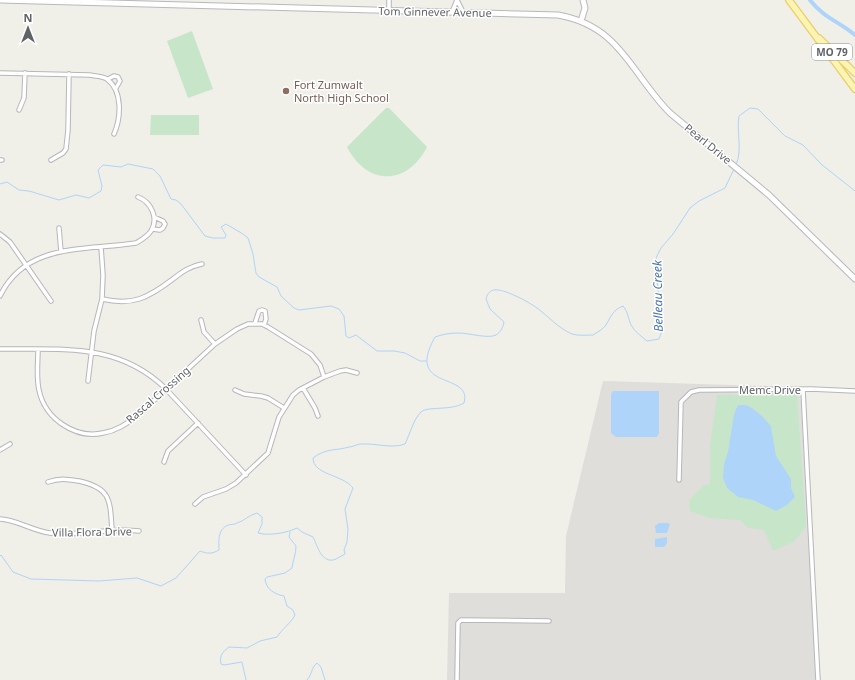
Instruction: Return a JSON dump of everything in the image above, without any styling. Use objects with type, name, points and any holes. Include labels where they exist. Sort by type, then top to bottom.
[{"type":"main road","name":"Tom Ginnever Avenue","points":[[0,0],[558,15],[581,21]]},
{"type":"main road","points":[[581,21],[585,8],[583,0]]},
{"type":"main road","name":"MO 79","points":[[788,0],[855,89]]},
{"type":"main road","name":"Pearl Drive","points":[[581,21],[594,27],[610,38],[666,109],[744,173],[779,204],[855,279]]},
{"type":"main road","name":"MO 79","points":[[811,30],[855,72]]},
{"type":"street","points":[[388,10],[389,0]]},
{"type":"street","points":[[452,12],[457,0]]},
{"type":"street","points":[[457,0],[463,12]]},
{"type":"street","points":[[0,72],[89,75],[108,79],[116,88],[118,96],[117,126],[114,134]]},
{"type":"street","points":[[19,110],[24,98],[24,73]]},
{"type":"street","points":[[52,160],[63,153],[66,149],[68,130],[69,74]]},
{"type":"street","points":[[108,79],[114,76],[118,77],[120,81],[116,88]]},
{"type":"street","points":[[0,296],[1,290],[13,276],[26,265],[38,258],[61,252],[136,243],[146,238],[152,230],[154,224],[154,212],[150,204],[138,197]]},
{"type":"street","points":[[152,230],[160,230],[165,224],[163,221],[154,217]]},
{"type":"street","points":[[59,228],[61,252]]},
{"type":"street","points":[[0,234],[10,242],[51,301]]},
{"type":"street","points":[[88,381],[94,330],[102,299],[103,276],[101,247]]},
{"type":"street","points":[[102,299],[112,301],[142,299],[156,292],[189,267],[202,264]]},
{"type":"street","name":"Rascal Crossing","points":[[38,350],[38,381],[42,401],[49,412],[66,427],[78,433],[92,435],[103,433],[122,426],[147,408],[215,344],[243,326],[255,323],[259,311],[262,310],[265,311],[266,314],[264,325]]},
{"type":"street","points":[[201,320],[204,332],[215,344]]},
{"type":"street","points":[[255,323],[264,325],[311,354],[320,365],[324,377]]},
{"type":"street","points":[[0,350],[92,352],[114,357],[133,365],[155,378],[246,475]]},
{"type":"street","points":[[195,504],[203,498],[226,489],[236,483],[268,453],[279,416],[293,395],[324,377],[346,370],[357,373]]},
{"type":"street","points":[[303,388],[318,416]]},
{"type":"street","points":[[235,390],[244,394],[268,398],[284,408]]},
{"type":"street","name":"Memc Drive","points":[[679,480],[680,402],[691,392],[699,390],[855,391]]},
{"type":"street","points":[[803,390],[818,680]]},
{"type":"street","points":[[164,462],[168,451],[198,423]]},
{"type":"street","points":[[0,450],[10,444]]},
{"type":"street","points":[[48,482],[62,478],[97,486],[104,492],[108,499],[111,512],[112,530]]},
{"type":"street","name":"Villa Flora Drive","points":[[0,519],[9,520],[35,530],[67,535],[112,530],[139,531]]},
{"type":"street","points":[[458,680],[458,623],[460,620],[549,621]]},
{"type":"shaded area","points":[[603,381],[800,387],[817,680],[447,680],[449,593],[565,593],[566,536]]},
{"type":"green space","points":[[192,31],[213,89],[188,98],[167,41]]},
{"type":"green space","points":[[386,108],[389,108],[427,147],[419,160],[409,169],[398,174],[387,176],[376,174],[365,169],[355,160],[347,147]]},
{"type":"green space","points":[[151,115],[199,115],[199,135],[150,135]]},
{"type":"green space","points":[[797,394],[806,526],[795,541],[773,551],[764,530],[748,528],[740,520],[709,518],[690,511],[689,500],[704,485],[710,484],[710,446],[717,395]]},
{"type":"water","points":[[613,391],[659,391],[659,433],[657,437],[616,437],[611,433],[611,394]]},
{"type":"water","points":[[738,405],[746,405],[752,408],[771,426],[776,456],[791,479],[791,488],[795,497],[787,505],[776,511],[753,500],[738,497],[727,488],[723,478],[724,464],[728,452],[734,414]]},
{"type":"water","points":[[659,523],[670,524],[667,533],[656,533],[655,526]]},
{"type":"water","points":[[667,537],[667,543],[664,547],[655,547],[655,539]]},
{"type":"waterway","name":"Belleau Creek","points":[[810,0],[826,15],[855,35]]},
{"type":"waterway","name":"Belleau Creek","points":[[736,165],[739,153],[739,116],[750,108],[758,109],[785,136],[803,145],[821,164],[855,191]]},
{"type":"waterway","points":[[0,184],[7,182],[19,190],[29,191],[59,200],[76,195],[89,198],[101,191],[102,186],[98,170],[103,165],[121,167],[128,164],[153,169],[160,176],[171,199],[176,200],[181,204],[205,236],[225,238],[226,235],[221,227],[226,224],[248,238],[253,254],[256,273],[259,277],[277,287],[281,296],[294,308],[299,310],[331,306],[339,309],[344,316],[346,336],[349,338],[356,335],[377,351],[394,351],[405,353],[420,361],[426,361]]},
{"type":"waterway","name":"Belleau Creek","points":[[0,556],[1,555],[13,572],[31,579],[99,581],[137,578],[161,586],[176,578],[200,551],[210,553],[219,550],[219,536],[224,527],[240,522],[257,513],[262,517],[262,524],[258,533],[278,534],[297,528],[313,537],[322,556],[329,560],[338,558],[345,554],[344,550],[347,542],[348,529],[345,509],[353,488],[348,483],[318,468],[314,464],[313,458],[326,451],[360,444],[389,446],[405,444],[414,423],[421,412],[428,409],[453,407],[464,403],[464,393],[459,387],[433,374],[428,366],[428,354],[435,337],[444,334],[456,333],[478,336],[493,336],[498,334],[502,329],[504,322],[490,309],[486,299],[491,291],[498,290],[509,293],[528,302],[562,329],[577,335],[593,335],[597,333],[606,325],[615,311],[623,306],[631,325],[638,334],[647,341],[659,339],[661,334],[661,318],[656,258],[661,248],[673,234],[690,208],[699,201],[725,188],[734,169]]},
{"type":"waterway","name":"Belleau Creek","points":[[246,680],[242,662],[224,665],[221,664],[221,656],[229,647],[247,648],[260,641],[277,637],[295,615],[293,610],[287,606],[284,596],[271,590],[267,586],[265,579],[267,577],[285,573],[292,568],[296,546],[289,537],[290,532]]},
{"type":"waterway","name":"Belleau Creek","points":[[307,680],[317,663],[321,667],[325,680]]},
{"type":"place","name":"Fort Zumwalt North High School","points":[[286,91]]}]
